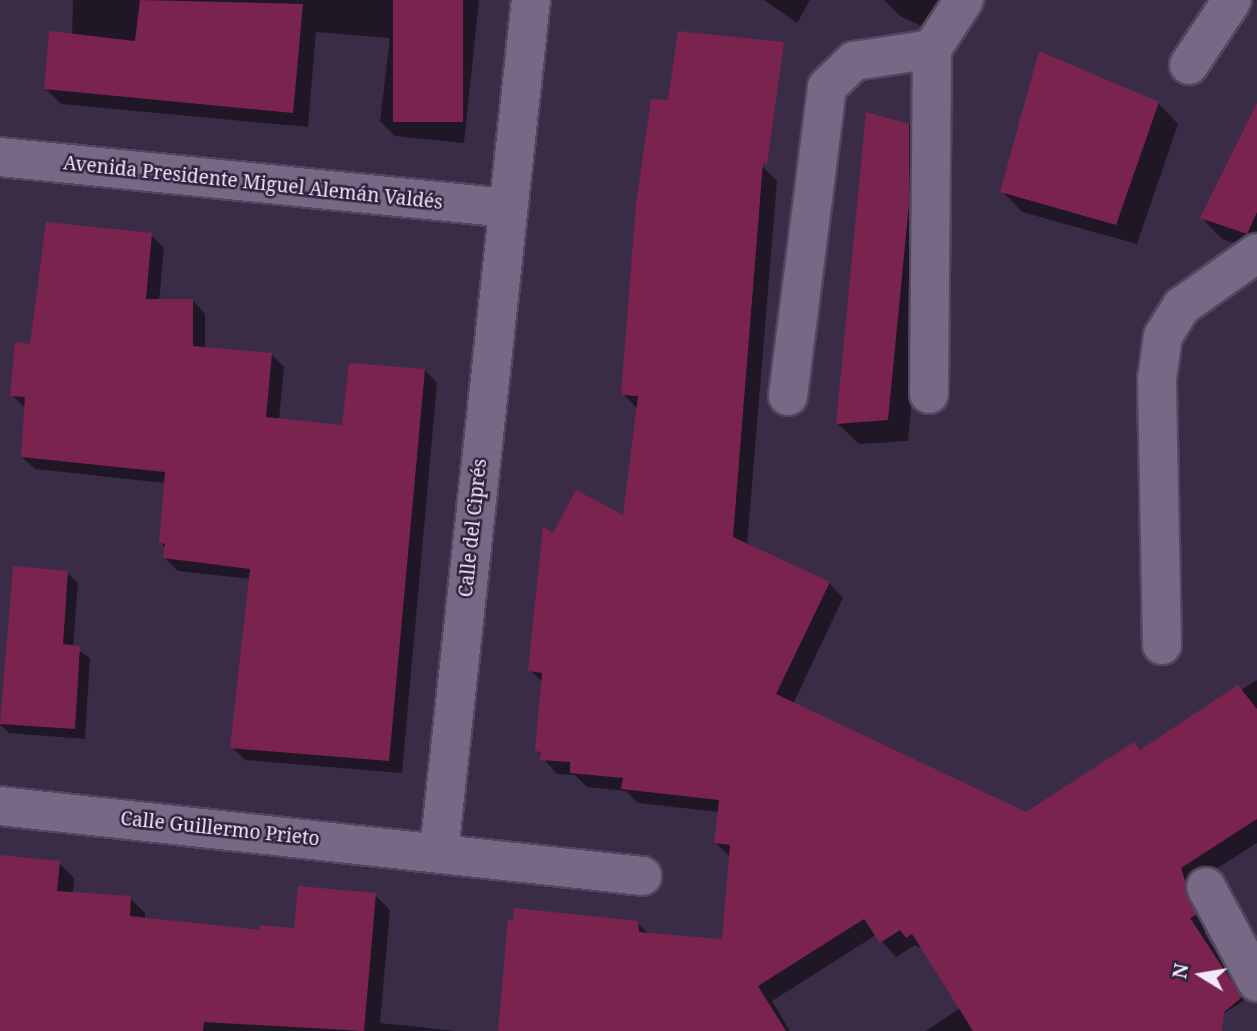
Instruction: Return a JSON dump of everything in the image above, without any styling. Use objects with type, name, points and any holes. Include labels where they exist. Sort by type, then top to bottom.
[{"type":"street","name":"Calle del Ciprés","points":[[439,852],[531,0]]},
{"type":"street","points":[[929,394],[932,49],[964,0]]},
{"type":"street","points":[[1189,65],[1233,0]]},
{"type":"street","points":[[788,396],[827,87],[854,61],[932,49]]},
{"type":"street","name":"Avenida Presidente Miguel Alemán Valdés","points":[[0,158],[507,208]]},
{"type":"street","points":[[1162,645],[1157,379],[1163,336],[1182,306],[1257,253]]},
{"type":"street","name":"Calle Guillermo Prieto","points":[[0,806],[439,852]]},
{"type":"street","points":[[439,852],[642,876]]},
{"type":"street","points":[[1206,887],[1257,982]]},
{"type":"building","points":[[140,0],[303,4],[293,113],[44,89],[49,31],[135,41]]},
{"type":"building","points":[[393,0],[463,0],[463,122],[393,122]]},
{"type":"building","points":[[678,31],[784,42],[767,164],[763,163],[733,537],[830,582],[776,694],[1026,812],[1134,742],[1140,750],[1238,685],[1257,709],[1257,819],[1181,868],[1196,915],[1190,918],[1242,997],[1224,1012],[1222,1031],[973,1031],[912,934],[906,938],[900,930],[880,943],[864,919],[758,986],[786,1031],[498,1031],[508,919],[513,920],[514,908],[638,921],[639,932],[722,939],[730,845],[714,843],[719,800],[621,789],[623,778],[570,773],[570,762],[540,760],[540,752],[535,751],[542,673],[528,671],[543,527],[553,533],[576,490],[623,515],[638,396],[621,395],[636,205],[651,99],[668,100]]},
{"type":"building","points":[[1039,51],[1159,102],[1116,225],[1000,192]]},
{"type":"building","points":[[1257,103],[1257,212],[1247,234],[1200,218]]},
{"type":"building","points":[[866,112],[909,124],[909,204],[888,420],[836,424]]},
{"type":"building","points":[[46,222],[152,233],[146,299],[193,299],[193,346],[272,353],[266,417],[342,425],[349,363],[425,369],[389,761],[230,748],[250,569],[163,558],[165,544],[159,543],[165,472],[21,457],[25,397],[10,396],[15,342],[30,344]]},
{"type":"building","points":[[13,566],[68,571],[63,644],[80,646],[75,729],[0,724]]},
{"type":"building","points":[[0,855],[60,861],[57,891],[131,896],[130,916],[260,930],[260,925],[294,928],[298,886],[376,893],[364,1031],[204,1022],[203,1031],[0,1031]]}]
